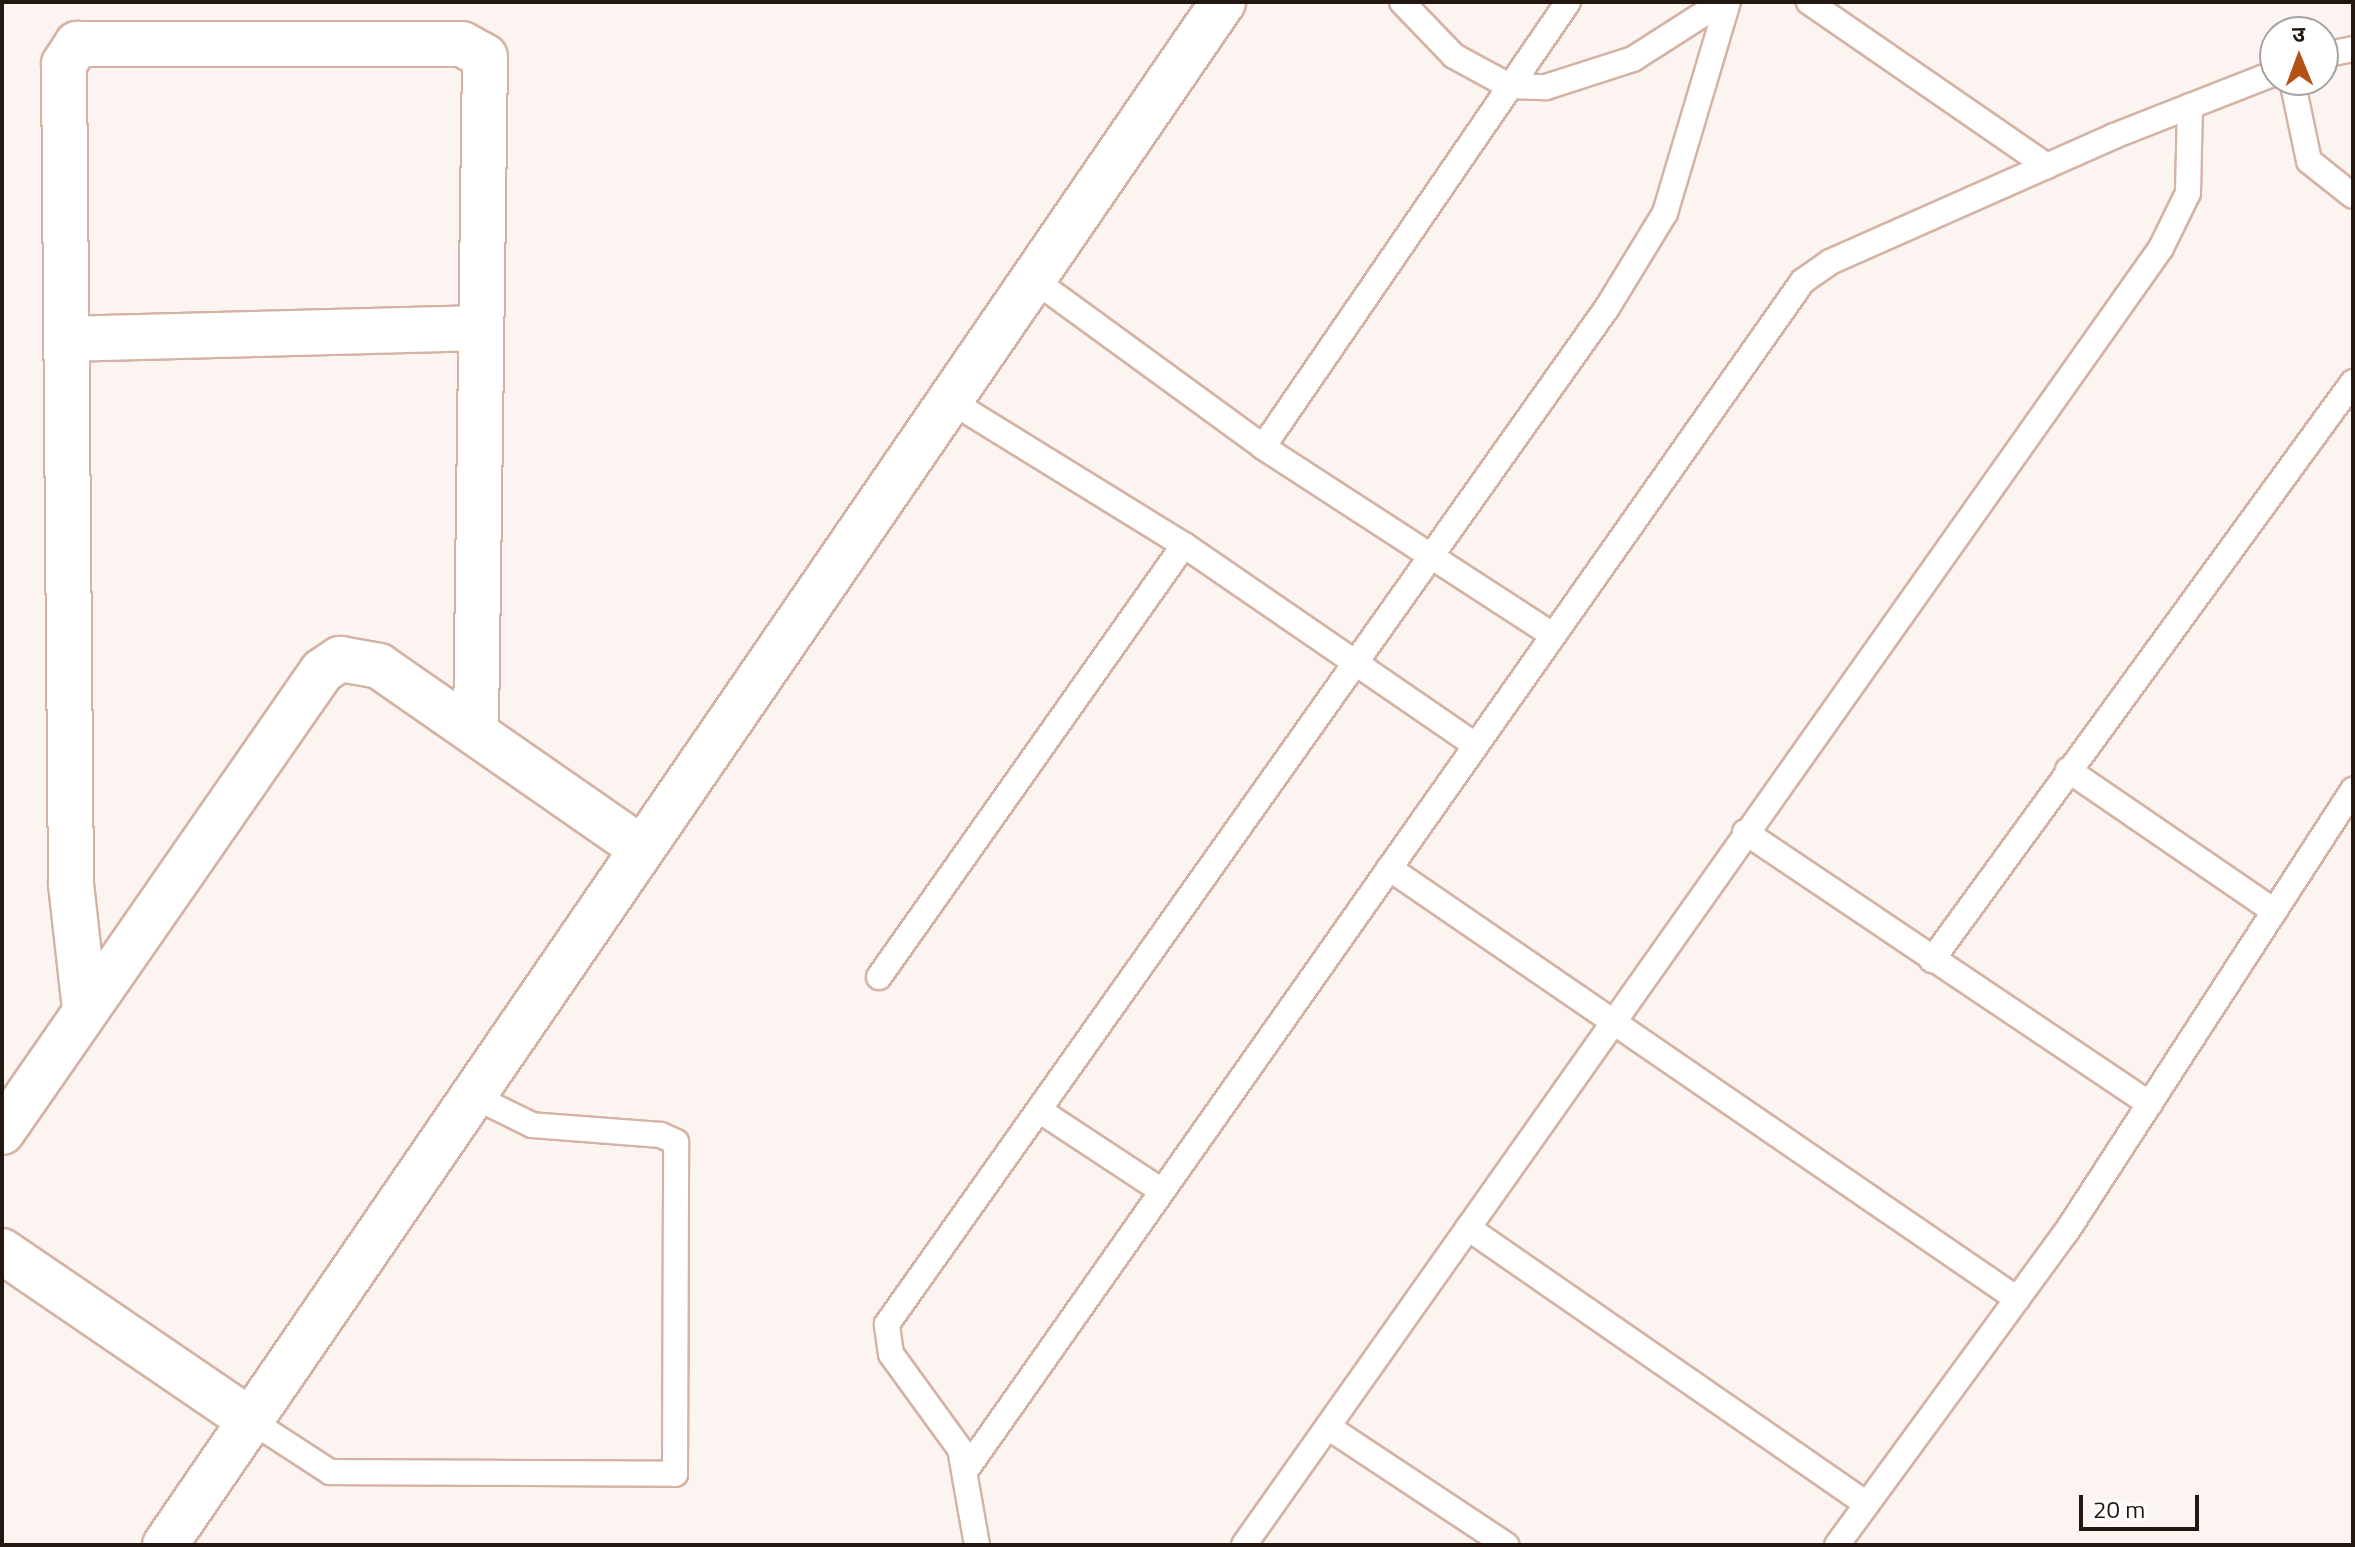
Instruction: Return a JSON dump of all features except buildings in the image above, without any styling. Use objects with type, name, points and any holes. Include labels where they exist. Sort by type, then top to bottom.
[{"type":"street","points":[[165,1545],[639,847],[1223,2]]},
{"type":"street","points":[[85,1009],[71,884],[64,64],[69,50],[86,42],[474,47],[487,70],[476,727]]},
{"type":"street","points":[[67,339],[481,328]]},
{"type":"street","points":[[2,1132],[322,671],[358,657],[476,727],[639,847]]},
{"type":"street","points":[[2,1251],[250,1420]]},
{"type":"lane","points":[[1402,2],[1454,56],[1509,86],[1546,87],[1633,59],[1722,2]]},
{"type":"lane","points":[[1263,447],[1568,2]]},
{"type":"lane","points":[[977,1545],[960,1449],[891,1354],[887,1324],[1607,308],[1665,213],[1728,2]]},
{"type":"lane","points":[[1809,2],[2047,166]]},
{"type":"lane","points":[[966,1470],[1803,281],[2047,166],[2259,79]]},
{"type":"lane","points":[[2295,96],[2309,161],[2353,196]]},
{"type":"lane","points":[[1244,1545],[1745,832],[2161,248],[2188,193],[2190,106]]},
{"type":"lane","points":[[1033,279],[1263,447],[1552,635]]},
{"type":"lane","points":[[1932,960],[2353,382]]},
{"type":"lane","points":[[949,400],[1184,545],[1353,666],[1475,745]]},
{"type":"lane","points":[[879,977],[1184,545]]},
{"type":"lane","points":[[2068,770],[2274,911]]},
{"type":"lane","points":[[1837,1545],[2017,1299],[2150,1104],[2353,790]]},
{"type":"lane","points":[[1745,832],[2150,1104]]},
{"type":"lane","points":[[1389,868],[2017,1299]]},
{"type":"lane","points":[[250,1420],[330,1472],[675,1474],[676,1142],[661,1135],[532,1125],[471,1095]]},
{"type":"lane","points":[[1039,1110],[1162,1191]]},
{"type":"lane","points":[[1468,1228],[1866,1504]]},
{"type":"lane","points":[[1328,1427],[1506,1545]]}]
